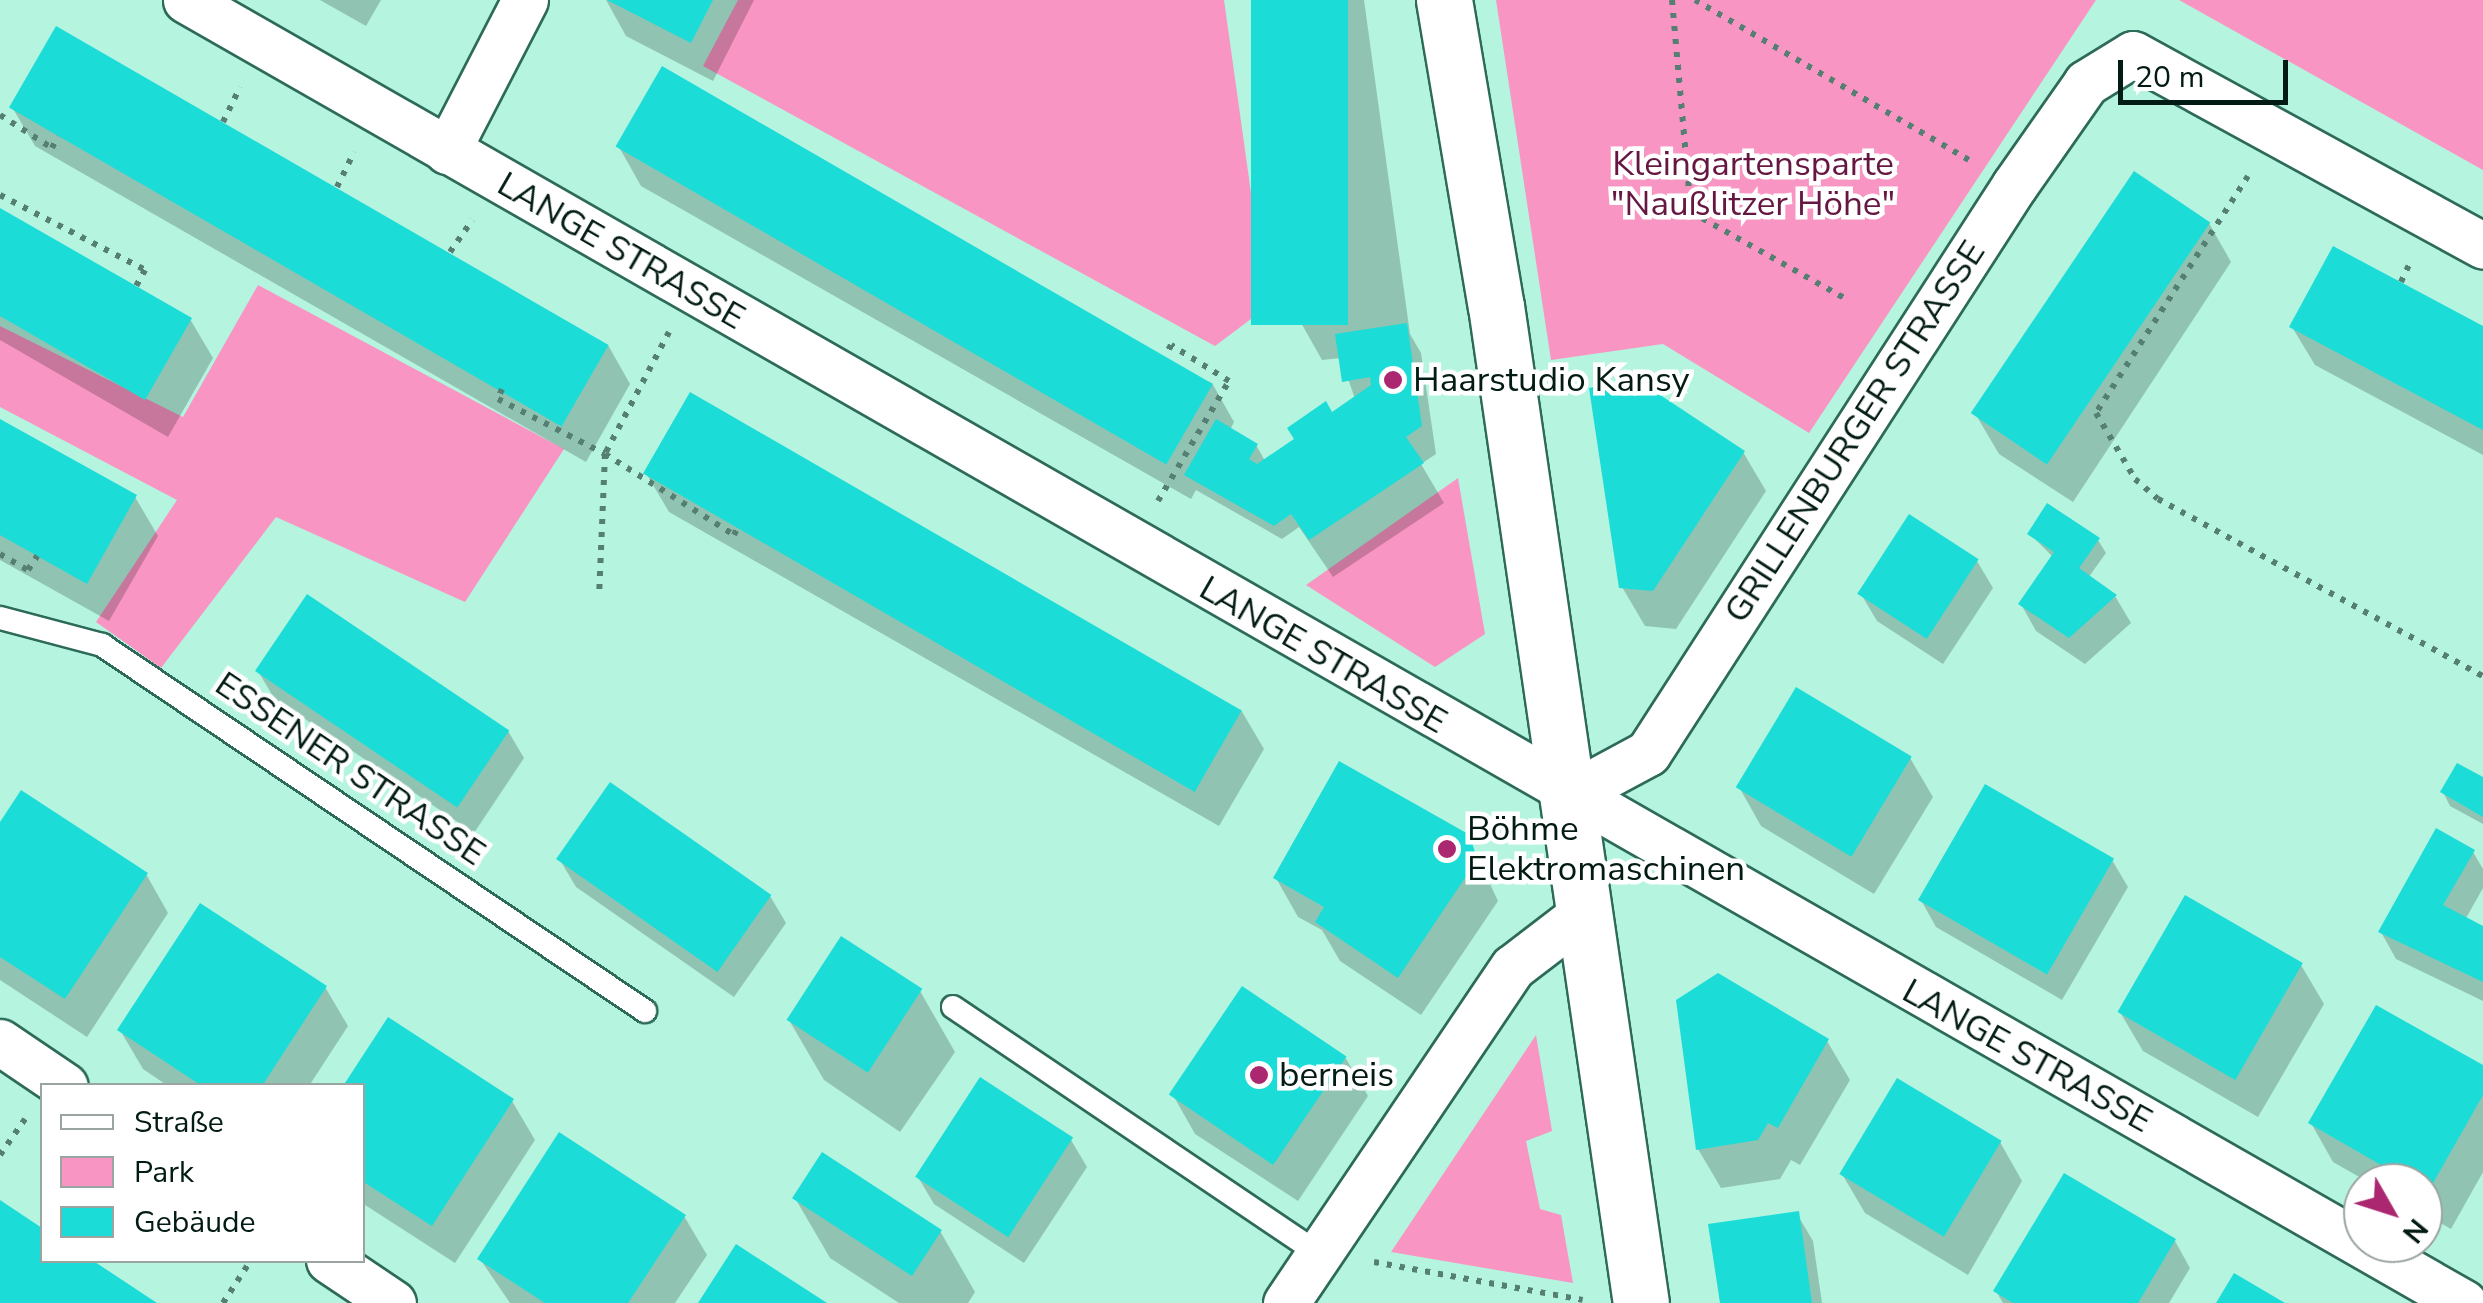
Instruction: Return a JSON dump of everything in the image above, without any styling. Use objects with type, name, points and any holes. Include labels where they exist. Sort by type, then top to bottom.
[{"type":"street","name":"LANGE STRASSE","points":[[186,0],[1568,796],[2464,1303]]},
{"type":"street","points":[[447,151],[526,0]]},
{"type":"street","points":[[1444,0],[1568,796],[1641,1303]]},
{"type":"street","name":"GRILLENBURGER STRASSE","points":[[1568,796],[1648,753],[2014,186],[2086,83],[2133,54],[2275,132]]},
{"type":"street","points":[[2275,132],[2483,246]]},
{"type":"street","points":[[1286,1303],[1512,967],[1585,912]]},
{"type":"street","points":[[0,1042],[62,1083]]},
{"type":"street","points":[[332,1263],[392,1303]]},
{"type":"lane","name":"ESSENER STRASSE","points":[[0,618],[102,645],[645,1011]]},
{"type":"lane","points":[[953,1007],[1319,1254]]},
{"type":"path","points":[[1672,0],[1691,212],[1846,299]]},
{"type":"path","points":[[1695,0],[2014,186]]},
{"type":"path","points":[[0,114],[52,148],[58,136]]},
{"type":"path","points":[[2096,413],[2275,132]]},
{"type":"path","points":[[0,195],[146,270],[136,286]]},
{"type":"path","points":[[39,230],[44,218]]},
{"type":"path","points":[[2169,286],[2177,290]]},
{"type":"path","points":[[599,597],[605,454],[691,291]]},
{"type":"path","points":[[1132,545],[1228,381],[1171,345],[1166,354]]},
{"type":"path","points":[[502,389],[498,399],[605,454],[734,535],[738,527]]},
{"type":"path","points":[[2088,407],[2096,413],[2135,479],[2158,499],[2483,676]]},
{"type":"path","points":[[0,554],[28,570],[37,556]]},
{"type":"path","points":[[1319,1254],[1597,1303]]},
{"type":"path","points":[[223,1303],[250,1263]]},
{"type":"green space","points":[[738,0],[1224,0],[1267,307],[1215,346],[703,66]]},
{"type":"green space","name":"Kleingartensparte \"Naußlitzer Höhe\"","points":[[1496,0],[2096,0],[1809,433],[1663,344],[1551,360]]},
{"type":"green space","points":[[2179,0],[2483,0],[2483,170]]},
{"type":"green space","points":[[258,285],[564,449],[465,602],[276,517],[161,668],[96,622],[177,500],[0,407],[0,326],[183,417]]},
{"type":"green space","points":[[1458,478],[1485,634],[1435,667],[1306,585]]},
{"type":"green space","points":[[1536,1035],[1552,1131],[1526,1141],[1540,1209],[1561,1215],[1573,1283],[1391,1252]]},
{"type":"building","points":[[607,0],[713,0],[691,43]]},
{"type":"building","points":[[1251,0],[1348,0],[1348,325],[1251,325]]},
{"type":"building","points":[[56,26],[609,345],[562,426],[9,107]]},
{"type":"building","points":[[662,66],[1213,384],[1166,465],[616,147]]},
{"type":"building","points":[[2134,171],[2210,222],[2047,465],[1971,413]]},
{"type":"building","points":[[0,208],[192,318],[145,400],[0,316]]},
{"type":"building","points":[[2333,246],[2483,326],[2483,430],[2289,327]]},
{"type":"building","points":[[1407,323],[1422,426],[1406,437],[1424,463],[1309,540],[1291,514],[1274,526],[1184,475],[1216,419],[1258,444],[1249,459],[1257,464],[1294,439],[1287,428],[1326,401],[1332,412],[1371,385],[1370,377],[1342,382],[1335,334]]},
{"type":"building","points":[[1636,379],[1745,451],[1653,591],[1619,588],[1589,388]]},
{"type":"building","points":[[690,392],[1242,710],[1195,792],[643,473]]},
{"type":"building","points":[[0,419],[137,495],[87,584],[0,535]]},
{"type":"building","points":[[2047,503],[2100,538],[2079,568],[2117,595],[2069,638],[2018,604],[2054,552],[2027,534]]},
{"type":"building","points":[[1909,514],[1979,559],[1927,639],[1857,594]]},
{"type":"building","points":[[307,594],[509,730],[457,808],[255,671]]},
{"type":"building","points":[[1796,687],[1912,757],[1851,857],[1736,787]]},
{"type":"building","points":[[1339,761],[1470,835],[1477,860],[1398,978],[1315,922],[1324,907],[1273,878]]},
{"type":"building","points":[[2457,763],[2483,777],[2483,817],[2440,792]]},
{"type":"building","points":[[610,782],[771,895],[717,972],[556,859]]},
{"type":"building","points":[[1985,784],[2114,858],[2047,975],[1918,900]]},
{"type":"building","points":[[21,790],[148,873],[65,999],[0,957],[0,822]]},
{"type":"building","points":[[2436,828],[2475,850],[2443,905],[2483,926],[2483,982],[2378,932]]},
{"type":"building","points":[[2185,895],[2303,963],[2235,1080],[2118,1012]]},
{"type":"building","points":[[200,903],[327,986],[264,1083],[197,1083],[117,1030]]},
{"type":"building","points":[[841,936],[922,989],[868,1073],[787,1020]]},
{"type":"building","points":[[1718,973],[1829,1039],[1778,1128],[1768,1123],[1758,1140],[1696,1150],[1676,1000]]},
{"type":"building","name":"berneis","points":[[1242,986],[1346,1056],[1273,1165],[1169,1095]]},
{"type":"building","points":[[2376,1005],[2483,1065],[2483,1095],[2443,1166],[2378,1163],[2308,1123]]},
{"type":"building","points":[[388,1017],[514,1099],[432,1226],[365,1183],[365,1083],[345,1083]]},
{"type":"building","points":[[980,1077],[1073,1137],[1008,1237],[915,1177]]},
{"type":"building","points":[[1897,1078],[2002,1141],[1944,1237],[1839,1174]]},
{"type":"building","points":[[559,1132],[686,1215],[628,1303],[545,1303],[477,1259]]},
{"type":"building","points":[[822,1152],[942,1230],[912,1276],[792,1198]]},
{"type":"building","points":[[2064,1173],[2176,1239],[2138,1303],[2013,1303],[1993,1291]]},
{"type":"building","points":[[0,1200],[40,1227],[40,1263],[97,1263],[157,1303],[0,1303]]},
{"type":"building","points":[[1799,1211],[1812,1303],[1720,1303],[1708,1224]]},
{"type":"building","points":[[736,1244],[827,1303],[698,1303]]},
{"type":"building","points":[[2234,1273],[2285,1303],[2216,1303]]},
{"type":"place","name":"Haarstudio Kansy","points":[[1393,380]]},
{"type":"place","name":"Böhme Elektromaschinen","points":[[1447,849]]},
{"type":"place","name":"berneis","points":[[1259,1075]]}]
